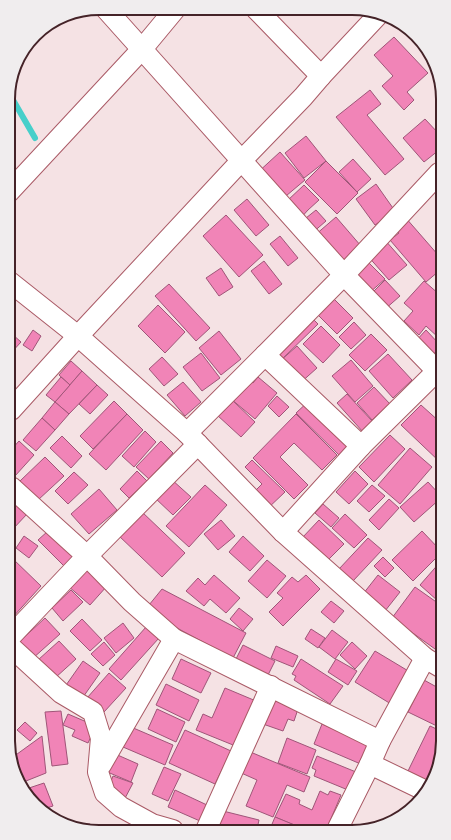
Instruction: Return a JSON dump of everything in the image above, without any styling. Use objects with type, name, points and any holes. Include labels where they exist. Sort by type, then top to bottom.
[{"type":"street","points":[[111,15],[344,275],[436,366]]},
{"type":"street","points":[[15,186],[142,49],[170,15]]},
{"type":"street","points":[[262,15],[320,76]]},
{"type":"street","points":[[15,406],[78,336],[375,18]]},
{"type":"street","points":[[15,633],[87,556],[265,355],[344,275],[436,176]]},
{"type":"street","points":[[15,286],[78,336],[193,438],[283,532],[436,661]]},
{"type":"street","points":[[265,355],[361,446]]},
{"type":"street","points":[[283,532],[361,446],[436,372]]},
{"type":"street","points":[[15,491],[87,556],[132,602],[174,639],[380,741]]},
{"type":"street","points":[[98,772],[174,639]]},
{"type":"street","points":[[15,651],[61,693],[93,712],[101,738],[98,772],[105,793],[120,807],[148,825]]},
{"type":"street","points":[[340,825],[380,741],[436,663]]},
{"type":"street","points":[[208,825],[271,686]]},
{"type":"street","points":[[370,764],[421,789]]},
{"type":"building","points":[[394,37],[428,73],[407,92],[414,100],[404,110],[382,86],[393,76],[374,55]]},
{"type":"building","points":[[370,90],[381,104],[367,115],[404,159],[385,175],[336,117]]},
{"type":"building","points":[[425,119],[436,131],[436,152],[424,162],[403,138]]},
{"type":"building","points":[[306,136],[326,161],[304,178],[285,153]]},
{"type":"building","points":[[280,152],[305,180],[280,201],[256,174]]},
{"type":"building","points":[[353,159],[371,179],[357,192],[339,172]]},
{"type":"building","points":[[326,161],[358,193],[337,214],[305,182]]},
{"type":"building","points":[[376,184],[395,211],[375,225],[356,199]]},
{"type":"building","points":[[304,185],[319,200],[299,220],[287,201]]},
{"type":"building","points":[[247,199],[269,225],[256,236],[234,210]]},
{"type":"building","points":[[316,210],[326,221],[311,234],[301,222]]},
{"type":"building","points":[[226,215],[263,255],[239,277],[203,236]]},
{"type":"building","points":[[336,217],[361,246],[340,265],[314,236]]},
{"type":"building","points":[[405,217],[436,253],[436,274],[426,282],[390,240],[399,233],[394,227]]},
{"type":"building","points":[[280,236],[298,258],[288,266],[270,244]]},
{"type":"building","points":[[384,239],[407,265],[389,280],[366,254]]},
{"type":"building","points":[[264,261],[282,284],[269,294],[251,271]]},
{"type":"building","points":[[367,261],[385,279],[368,294],[349,277]]},
{"type":"building","points":[[221,268],[233,287],[219,296],[206,278]]},
{"type":"building","points":[[385,280],[400,296],[384,310],[370,295]]},
{"type":"building","points":[[424,281],[436,292],[436,335],[426,326],[419,335],[404,321],[413,311],[404,303]]},
{"type":"building","points":[[169,284],[210,328],[196,341],[155,296]]},
{"type":"building","points":[[330,295],[353,318],[337,334],[314,311]]},
{"type":"building","points":[[158,305],[185,332],[165,353],[138,326]]},
{"type":"building","points":[[309,315],[318,324],[278,363],[268,356]]},
{"type":"building","points":[[354,322],[366,335],[351,349],[339,337]]},
{"type":"building","points":[[321,326],[340,345],[323,363],[303,344]]},
{"type":"building","points":[[33,330],[41,336],[32,351],[23,345]]},
{"type":"building","points":[[426,330],[436,341],[436,352],[429,358],[414,343]]},
{"type":"building","points":[[219,331],[241,359],[221,375],[199,348]]},
{"type":"building","points":[[371,334],[387,350],[365,371],[349,355]]},
{"type":"building","points":[[15,337],[21,342],[15,349]]},
{"type":"building","points":[[297,346],[317,368],[299,384],[279,362]]},
{"type":"building","points":[[201,353],[220,378],[202,391],[183,367]]},
{"type":"building","points":[[388,354],[412,380],[393,398],[369,371]]},
{"type":"building","points":[[162,357],[178,374],[164,386],[149,369]]},
{"type":"building","points":[[351,360],[373,386],[355,402],[332,376]]},
{"type":"building","points":[[71,361],[82,371],[70,385],[59,375]]},
{"type":"building","points":[[82,371],[97,385],[69,414],[55,402]]},
{"type":"building","points":[[61,377],[70,385],[55,402],[46,395]]},
{"type":"building","points":[[258,377],[277,393],[255,419],[231,399],[248,379],[253,383]]},
{"type":"building","points":[[183,382],[201,402],[185,416],[167,395]]},
{"type":"building","points":[[97,385],[108,395],[90,414],[79,404]]},
{"type":"building","points":[[374,387],[390,404],[372,420],[357,403]]},
{"type":"building","points":[[347,394],[373,422],[363,432],[337,403]]},
{"type":"building","points":[[277,396],[289,407],[279,417],[268,406]]},
{"type":"building","points":[[231,399],[255,422],[241,437],[217,415]]},
{"type":"building","points":[[310,400],[351,443],[339,455],[296,413]]},
{"type":"building","points":[[114,401],[127,414],[93,449],[80,436]]},
{"type":"building","points":[[55,402],[69,414],[55,430],[42,418]]},
{"type":"building","points":[[421,405],[436,418],[436,458],[401,425]]},
{"type":"building","points":[[127,414],[143,430],[106,470],[89,454]]},
{"type":"building","points":[[296,414],[337,455],[322,470],[294,443],[280,457],[308,485],[294,499],[253,458]]},
{"type":"building","points":[[42,418],[55,430],[36,451],[23,440]]},
{"type":"building","points":[[145,431],[156,442],[134,467],[122,456]]},
{"type":"building","points":[[390,435],[405,449],[374,482],[359,467]]},
{"type":"building","points":[[62,436],[82,456],[71,468],[50,448]]},
{"type":"building","points":[[19,441],[34,455],[15,476],[15,446]]},
{"type":"building","points":[[161,441],[173,453],[149,479],[136,467]]},
{"type":"building","points":[[410,448],[432,467],[400,504],[378,485]]},
{"type":"building","points":[[45,457],[64,476],[38,500],[20,481]]},
{"type":"building","points":[[252,460],[285,492],[266,510],[251,495],[262,484],[245,467]]},
{"type":"building","points":[[137,471],[147,481],[129,498],[120,489]]},
{"type":"building","points":[[355,471],[368,484],[349,504],[336,492]]},
{"type":"building","points":[[74,472],[88,485],[68,504],[55,491]]},
{"type":"building","points":[[171,479],[191,497],[173,515],[154,497]]},
{"type":"building","points":[[428,482],[436,491],[436,502],[414,522],[400,507]]},
{"type":"building","points":[[205,485],[227,505],[189,547],[166,526]]},
{"type":"building","points":[[372,485],[385,496],[369,512],[357,501]]},
{"type":"building","points":[[99,489],[117,510],[89,534],[71,514]]},
{"type":"building","points":[[389,499],[399,508],[379,530],[369,520]]},
{"type":"building","points":[[18,501],[28,513],[15,527],[15,504]]},
{"type":"building","points":[[323,504],[339,518],[331,527],[315,513]]},
{"type":"building","points":[[141,511],[185,553],[162,577],[118,535]]},
{"type":"building","points":[[345,514],[367,535],[354,548],[332,528]]},
{"type":"building","points":[[221,520],[235,536],[218,550],[204,534]]},
{"type":"building","points":[[319,520],[344,544],[327,561],[302,538]]},
{"type":"building","points":[[48,531],[76,557],[65,567],[38,540]]},
{"type":"building","points":[[422,531],[436,546],[436,558],[413,581],[392,560]]},
{"type":"building","points":[[24,536],[38,546],[29,558],[16,548]]},
{"type":"building","points":[[243,536],[264,556],[250,571],[229,552]]},
{"type":"building","points":[[368,538],[382,550],[353,581],[339,569]]},
{"type":"building","points":[[383,557],[394,568],[385,577],[374,566]]},
{"type":"building","points":[[267,560],[286,576],[267,598],[248,581]]},
{"type":"building","points":[[15,561],[41,586],[15,615]]},
{"type":"building","points":[[84,567],[107,586],[90,605],[68,586]]},
{"type":"building","points":[[436,567],[436,599],[420,585]]},
{"type":"building","points":[[214,575],[240,598],[226,613],[210,599],[204,606],[186,591],[198,578],[205,585]]},
{"type":"building","points":[[306,575],[320,589],[283,626],[269,612],[283,598],[277,593],[292,577],[298,582]]},
{"type":"building","points":[[378,575],[400,592],[385,611],[363,594]]},
{"type":"building","points":[[415,587],[436,602],[436,648],[435,649],[392,618]]},
{"type":"building","points":[[162,589],[246,633],[233,658],[177,628],[149,605]]},
{"type":"building","points":[[71,590],[83,602],[63,621],[52,608]]},
{"type":"building","points":[[331,601],[344,611],[334,623],[321,612]]},
{"type":"building","points":[[239,608],[253,619],[243,631],[230,619]]},
{"type":"building","points":[[45,618],[60,634],[32,659],[18,643]]},
{"type":"building","points":[[82,619],[102,640],[90,651],[70,631]]},
{"type":"building","points":[[123,623],[134,638],[116,653],[104,638]]},
{"type":"building","points":[[146,627],[159,638],[121,680],[109,669]]},
{"type":"building","points":[[311,629],[325,638],[318,648],[305,639]]},
{"type":"building","points":[[332,630],[348,642],[335,659],[319,647]]},
{"type":"building","points":[[59,641],[76,659],[55,678],[38,660]]},
{"type":"building","points":[[104,642],[115,655],[103,666],[91,654]]},
{"type":"building","points":[[352,642],[367,656],[355,669],[340,655]]},
{"type":"building","points":[[243,645],[275,661],[268,675],[236,659]]},
{"type":"building","points":[[276,646],[298,656],[293,667],[271,658]]},
{"type":"building","points":[[375,651],[410,672],[391,704],[355,682]]},
{"type":"building","points":[[181,659],[211,673],[201,693],[172,679]]},
{"type":"building","points":[[301,659],[343,686],[330,704],[294,680],[296,676],[292,674]]},
{"type":"building","points":[[336,659],[357,671],[348,685],[328,672]]},
{"type":"building","points":[[83,661],[100,673],[81,700],[64,688]]},
{"type":"building","points":[[109,673],[126,688],[104,712],[87,698]]},
{"type":"building","points":[[424,680],[436,687],[436,726],[408,712]]},
{"type":"building","points":[[166,684],[199,700],[189,721],[156,705]]},
{"type":"building","points":[[225,688],[256,701],[238,747],[196,730],[203,714],[212,718]]},
{"type":"building","points":[[269,698],[298,709],[294,721],[288,719],[283,731],[260,723]]},
{"type":"building","points":[[157,709],[185,722],[176,742],[148,729]]},
{"type":"building","points":[[61,711],[68,764],[52,766],[45,712]]},
{"type":"building","points":[[68,714],[96,726],[88,743],[72,736],[75,730],[63,725]]},
{"type":"building","points":[[25,722],[37,733],[30,741],[17,730]]},
{"type":"building","points":[[322,724],[372,746],[363,765],[314,744]]},
{"type":"building","points":[[430,726],[436,729],[436,746],[432,768],[426,780],[408,771]]},
{"type":"building","points":[[131,727],[173,745],[165,765],[123,747]]},
{"type":"building","points":[[185,730],[231,751],[215,784],[169,763]]},
{"type":"building","points":[[42,736],[46,773],[26,781],[19,768],[16,754]]},
{"type":"building","points":[[287,738],[316,750],[307,774],[278,763]]},
{"type":"building","points":[[248,751],[310,777],[304,792],[287,785],[273,817],[246,806],[257,780],[239,772]]},
{"type":"building","points":[[113,753],[138,764],[131,782],[105,771]]},
{"type":"building","points":[[317,756],[356,772],[348,790],[314,776],[316,770],[312,768]]},
{"type":"building","points":[[164,767],[181,774],[168,801],[152,794]]},
{"type":"building","points":[[113,776],[133,783],[123,802],[107,791]]},
{"type":"building","points":[[44,783],[53,806],[48,808],[29,788]]},
{"type":"building","points":[[175,790],[207,805],[200,821],[168,807]]},
{"type":"building","points":[[320,791],[328,795],[330,791],[341,795],[328,825],[294,825],[275,817],[286,794],[300,800],[299,804],[312,810]]},
{"type":"building","points":[[223,811],[259,820],[258,825],[220,825]]},
{"type":"building","points":[[275,817],[295,825],[272,825]]},
{"type":"waterway","points":[[15,103],[35,138]]}]
